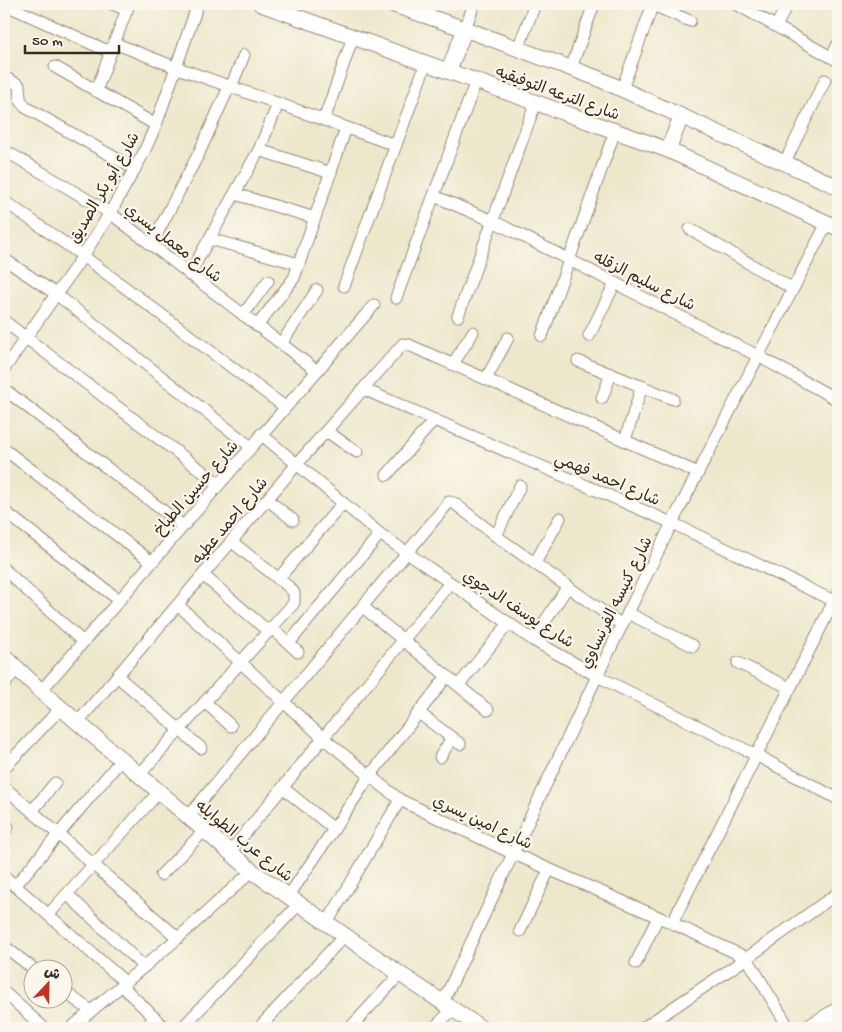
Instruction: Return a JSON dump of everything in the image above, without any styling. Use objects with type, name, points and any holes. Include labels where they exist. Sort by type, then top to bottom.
[{"type":"main road","name":"شارع الترعه التوفيقيه","points":[[261,4],[668,150],[833,225]]},
{"type":"main road","name":"شارع الترعه التوفيقيه","points":[[391,4],[412,7],[465,29],[571,68],[622,89],[838,188]]},
{"type":"main road","points":[[449,70],[465,29]]},
{"type":"main road","points":[[668,150],[681,117]]},
{"type":"main road","name":"شارع عرب الطوايله","points":[[4,656],[41,691],[252,871],[481,1028]]},
{"type":"main road","points":[[808,1028],[838,1010]]},
{"type":"street","points":[[4,4],[112,48],[175,67],[395,145]]},
{"type":"street","points":[[96,91],[128,7],[112,4]]},
{"type":"street","name":"شارع أبو بكر الصديق","points":[[4,369],[83,256],[135,168],[156,125],[198,4]]},
{"type":"street","points":[[465,29],[474,4]]},
{"type":"street","points":[[518,48],[535,4]]},
{"type":"street","points":[[571,68],[594,4]]},
{"type":"street","points":[[622,89],[653,4],[690,21]]},
{"type":"street","points":[[736,4],[835,59],[838,44]]},
{"type":"street","points":[[776,26],[788,4]]},
{"type":"street","points":[[324,120],[353,37]]},
{"type":"street","points":[[151,245],[199,153],[244,55]]},
{"type":"street","points":[[344,286],[426,63]]},
{"type":"street","points":[[55,68],[156,125]]},
{"type":"street","points":[[4,76],[19,85],[20,99],[25,107],[135,168]]},
{"type":"street","points":[[784,164],[825,80]]},
{"type":"street","points":[[396,298],[476,81]]},
{"type":"street","points":[[458,316],[536,102]]},
{"type":"street","points":[[189,275],[259,150],[278,104]]},
{"type":"street","points":[[257,326],[290,284],[299,264],[346,128]]},
{"type":"street","points":[[542,336],[615,130]]},
{"type":"street","name":"شارع معمل يسري","points":[[4,150],[110,213],[317,371]]},
{"type":"street","points":[[259,150],[331,173]]},
{"type":"street","points":[[234,194],[315,218]]},
{"type":"street","name":"شارع سليم الزقله","points":[[434,196],[493,220],[758,356],[838,400]]},
{"type":"street","points":[[4,201],[83,256],[285,407]]},
{"type":"street","name":"شارع كنيسه الفرنساوي","points":[[448,1005],[512,854],[672,523],[792,289],[833,225]]},
{"type":"street","points":[[690,229],[792,289]]},
{"type":"street","points":[[210,239],[299,264]]},
{"type":"street","points":[[4,259],[56,294],[251,448]]},
{"type":"street","points":[[243,315],[268,281]]},
{"type":"street","points":[[589,336],[615,283]]},
{"type":"street","points":[[281,344],[317,290]]},
{"type":"street","name":"شارع حسين الطباخ","points":[[41,691],[374,305]]},
{"type":"street","points":[[4,321],[219,484]]},
{"type":"street","points":[[474,332],[453,364],[698,473]]},
{"type":"street","points":[[486,379],[508,338]]},
{"type":"street","name":"شارع احمد عطيه","points":[[78,722],[400,345],[408,344],[453,364]]},
{"type":"street","points":[[578,361],[674,399]]},
{"type":"street","points":[[602,398],[610,374]]},
{"type":"street","points":[[625,440],[642,386]]},
{"type":"street","points":[[4,389],[183,526]]},
{"type":"street","name":"شارع احمد فهمي","points":[[363,389],[672,523],[837,599]]},
{"type":"street","points":[[387,475],[434,420]]},
{"type":"street","points":[[326,431],[357,452]]},
{"type":"street","name":"شارع يوسف الدجوي","points":[[261,434],[380,534],[533,640],[597,676],[756,755],[838,799]]},
{"type":"street","points":[[4,449],[152,562]]},
{"type":"street","points":[[496,536],[520,486]]},
{"type":"street","points":[[268,500],[293,520]]},
{"type":"street","points":[[188,817],[449,502],[454,503],[496,536],[622,625]]},
{"type":"street","points":[[278,578],[342,503]]},
{"type":"street","points":[[4,511],[119,600]]},
{"type":"street","points":[[535,563],[560,518]]},
{"type":"street","points":[[289,643],[380,534]]},
{"type":"street","points":[[139,775],[294,603],[294,592],[232,542]]},
{"type":"street","points":[[4,568],[83,642]]},
{"type":"street","points":[[203,575],[298,652]]},
{"type":"street","points":[[229,853],[450,583]]},
{"type":"street","points":[[533,640],[568,586]]},
{"type":"street","points":[[672,923],[837,599]]},
{"type":"street","name":"شارع امين يسري","points":[[178,605],[323,738],[369,777],[400,800],[512,854],[748,958]]},
{"type":"street","points":[[363,607],[488,710]]},
{"type":"street","points":[[628,613],[693,646]]},
{"type":"street","points":[[459,685],[509,623]]},
{"type":"street","points":[[738,663],[790,688]]},
{"type":"street","points":[[4,684],[17,668]]},
{"type":"street","points":[[117,676],[201,748]]},
{"type":"street","points":[[182,1028],[294,900],[334,829],[369,777],[448,676]]},
{"type":"street","points":[[205,702],[231,726]]},
{"type":"street","points":[[4,768],[61,708]]},
{"type":"street","points":[[419,713],[456,741],[440,757]]},
{"type":"street","points":[[15,886],[122,760]]},
{"type":"street","points":[[32,811],[54,783]]},
{"type":"street","points":[[4,787],[178,938]]},
{"type":"street","points":[[283,788],[334,829]]},
{"type":"street","points":[[48,915],[159,792]]},
{"type":"street","points":[[327,923],[400,800]]},
{"type":"street","points":[[161,875],[204,831]]},
{"type":"street","points":[[520,931],[549,870]]},
{"type":"street","points":[[71,1028],[178,938],[252,871]]},
{"type":"street","points":[[4,876],[124,984],[165,1028]]},
{"type":"street","points":[[67,894],[144,967]]},
{"type":"street","points":[[643,1028],[748,958],[838,894]]},
{"type":"street","points":[[636,963],[658,917]]},
{"type":"street","points":[[259,1028],[345,935]]},
{"type":"street","points":[[4,946],[23,960]]},
{"type":"street","points":[[748,958],[789,1028]]},
{"type":"street","points":[[350,1028],[400,974]]},
{"type":"street","points":[[4,992],[44,1028]]},
{"type":"street","points":[[72,997],[91,1011]]},
{"type":"street","points":[[434,1028],[448,1005]]},
{"type":"street","points":[[145,1028],[155,1018]]}]
